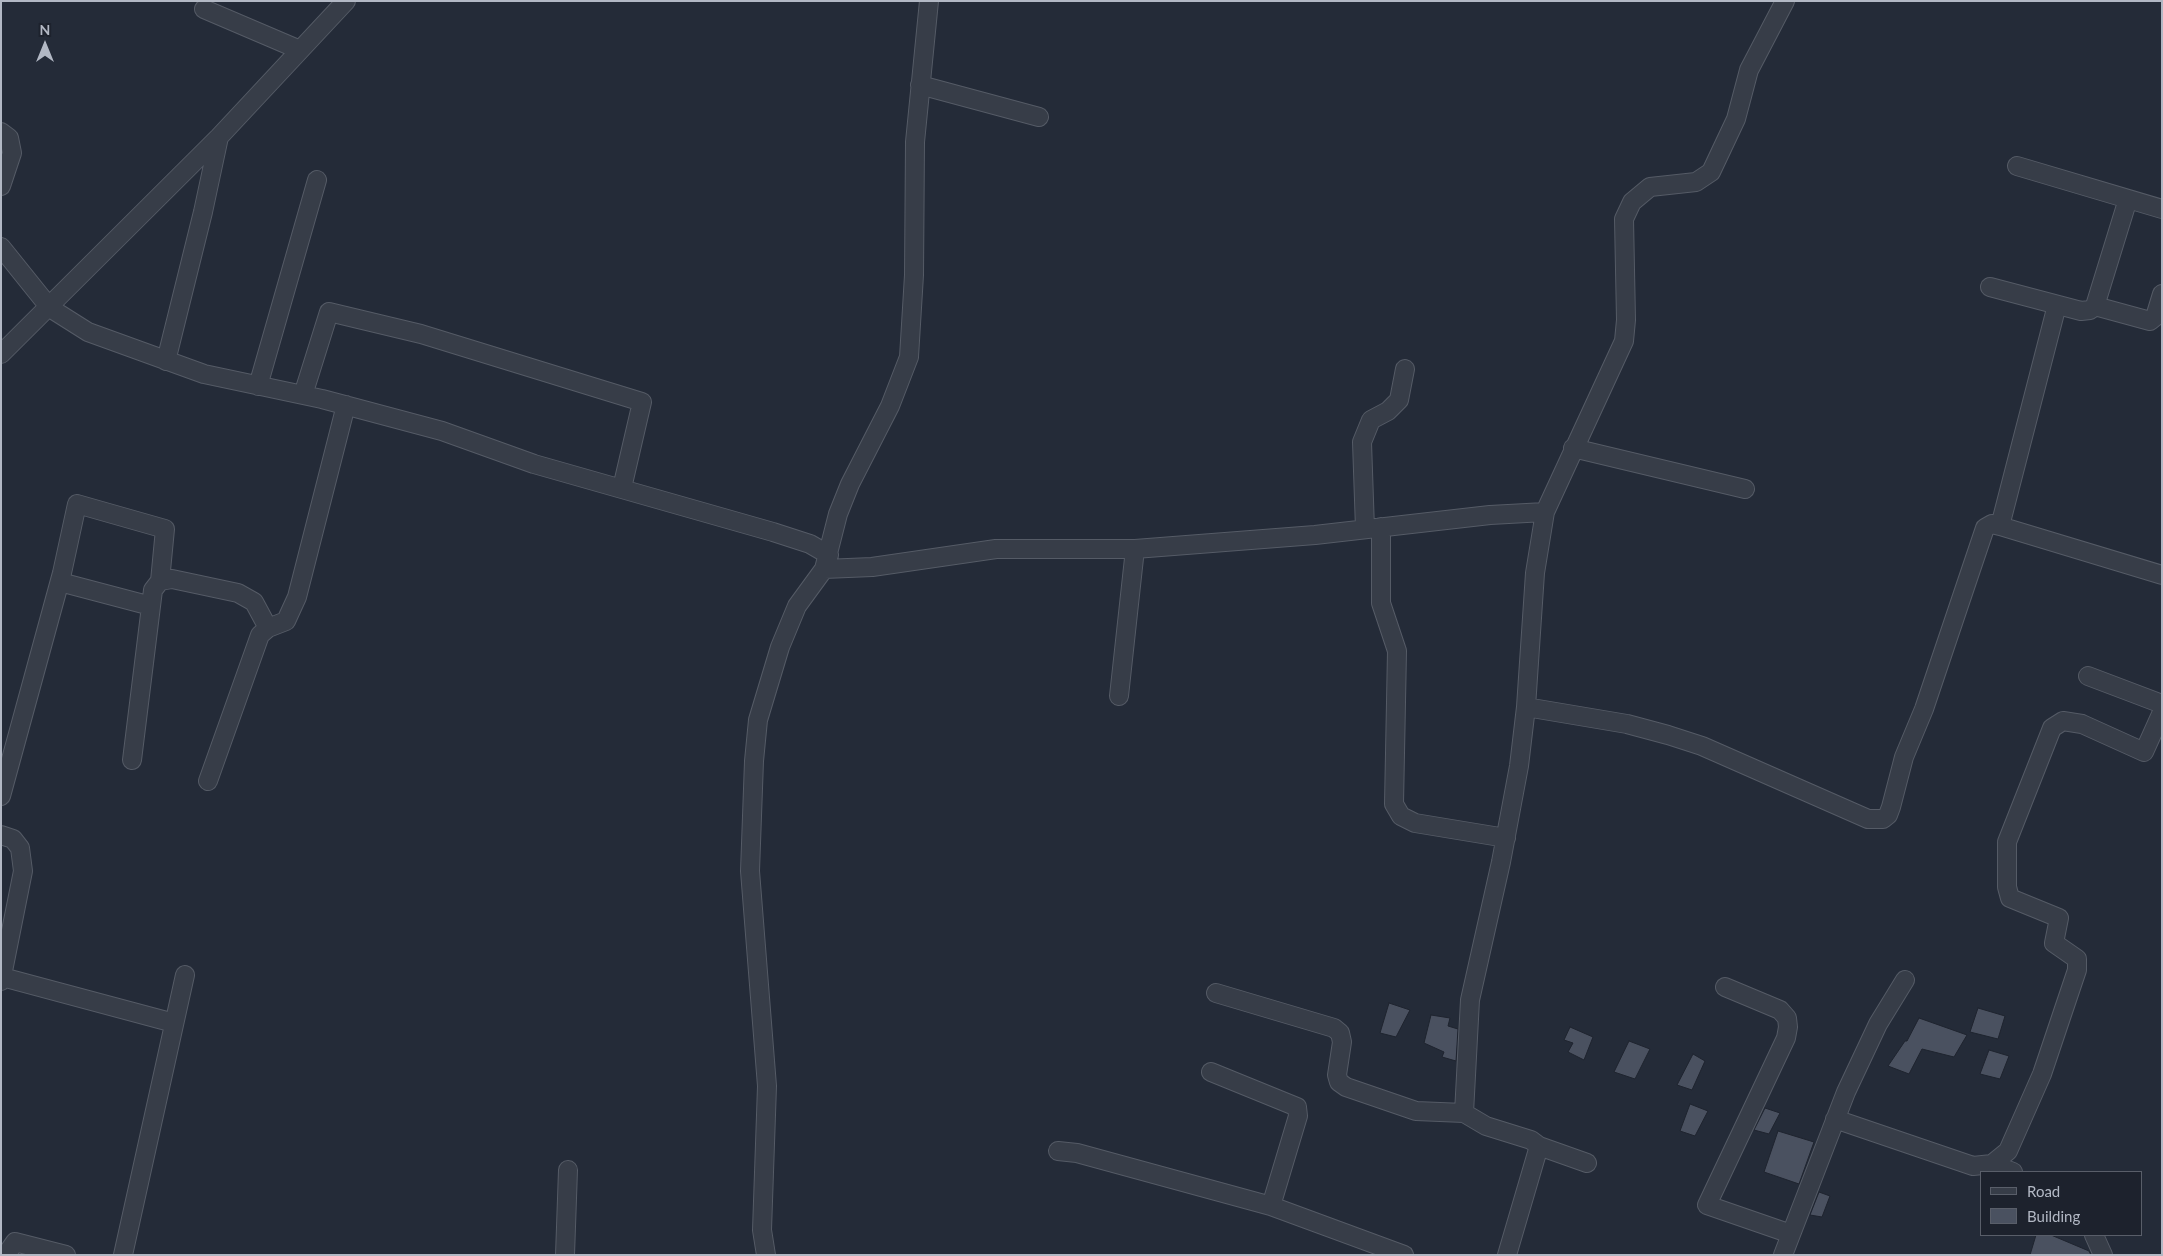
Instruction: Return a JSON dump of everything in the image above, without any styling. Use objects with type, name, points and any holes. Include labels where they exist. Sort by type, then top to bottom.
[{"type":"street","points":[[1,354],[50,308],[219,137],[346,1]]},
{"type":"street","points":[[766,1255],[762,1230],[767,1086],[750,872],[754,761],[758,720],[780,647],[797,606],[826,562],[831,537],[844,499],[890,406],[909,357],[915,241],[913,179],[929,1]]},
{"type":"street","points":[[1464,1114],[1469,1058],[1470,1000],[1506,838],[1519,766],[1526,707],[1535,574],[1545,512],[1624,341],[1626,320],[1624,219],[1632,202],[1650,187],[1696,182],[1712,172],[1736,119],[1749,70],[1785,1]]},
{"type":"street","points":[[204,9],[300,50]]},
{"type":"street","points":[[920,85],[1039,117]]},
{"type":"street","points":[[1,132],[9,138],[12,153],[1,186]]},
{"type":"street","points":[[166,360],[203,212],[219,137]]},
{"type":"street","points":[[2017,166],[2162,209]]},
{"type":"street","points":[[258,386],[316,180]]},
{"type":"street","points":[[1990,287],[2081,311],[2090,310],[2095,306],[2128,199]]},
{"type":"street","points":[[1,246],[50,308],[88,332],[204,374],[346,405],[442,431],[534,464],[773,532],[810,544],[826,562],[872,567],[996,549],[1135,549],[1315,535],[1490,514],[1545,512]]},
{"type":"street","points":[[2095,306],[2150,321],[2155,317],[2162,294]]},
{"type":"street","points":[[2000,526],[2057,305]]},
{"type":"street","points":[[302,395],[329,312],[421,334],[642,402],[622,488]]},
{"type":"street","points":[[1405,369],[1399,400],[1388,411],[1372,420],[1363,436],[1381,603],[1397,651],[1394,804],[1401,816],[1415,823],[1506,838]]},
{"type":"street","points":[[208,781],[260,635],[268,628],[286,621],[297,597],[346,405]]},
{"type":"street","points":[[1573,448],[1745,490]]},
{"type":"street","points":[[1,796],[60,582],[76,504],[166,529],[160,581],[153,590],[132,760]]},
{"type":"street","points":[[1526,707],[1627,724],[1668,735],[1702,746],[1868,819],[1883,819],[1888,815],[1891,807],[1904,757],[1924,709],[1985,528],[1992,524],[2000,526],[2162,575]]},
{"type":"street","points":[[1119,696],[1135,549]]},
{"type":"street","points":[[160,581],[172,579],[238,593],[254,602],[268,628]]},
{"type":"street","points":[[60,582],[151,606]]},
{"type":"street","points":[[2088,676],[2162,704]]},
{"type":"street","points":[[1992,1164],[2008,1151],[2042,1074],[2077,970],[2077,960],[2054,943],[2059,918],[2010,898],[2007,887],[2007,842],[2052,728],[2063,721],[2082,724],[2144,752],[2162,712]]},
{"type":"street","points":[[1,835],[13,839],[20,848],[23,872],[2,979],[174,1023]]},
{"type":"street","points":[[123,1255],[185,975]]},
{"type":"street","points":[[1784,1255],[1846,1092],[1878,1024],[1905,980]]},
{"type":"street","points":[[1725,987],[1780,1010],[1787,1018],[1788,1027],[1786,1038],[1707,1205],[1791,1234]]},
{"type":"street","points":[[1216,993],[1334,1028],[1340,1033],[1342,1042],[1337,1075],[1340,1082],[1346,1087],[1416,1111],[1464,1114],[1486,1126],[1531,1140],[1539,1146],[1587,1163]]},
{"type":"street","points":[[1211,1072],[1297,1107],[1298,1116],[1271,1206]]},
{"type":"street","points":[[1835,1119],[1973,1166],[1992,1164],[2010,1171]]},
{"type":"street","points":[[1507,1255],[1539,1146]]},
{"type":"street","points":[[1058,1151],[1077,1153],[1271,1206],[1404,1255]]},
{"type":"street","points":[[565,1255],[568,1170]]},
{"type":"street","points":[[2094,1236],[2102,1255]]},
{"type":"street","points":[[6,1255],[15,1242],[66,1255]]},
{"type":"building","points":[[1389,1003],[1410,1010],[1396,1037],[1380,1033]]},
{"type":"building","points":[[1978,1008],[2005,1016],[1998,1039],[1970,1032]]},
{"type":"building","points":[[1431,1015],[1450,1018],[1448,1026],[1458,1029],[1456,1061],[1442,1057],[1444,1052],[1424,1043]]},
{"type":"building","points":[[1919,1018],[1967,1035],[1954,1057],[1922,1049],[1909,1074],[1888,1066],[1905,1041],[1907,1041]]},
{"type":"building","points":[[1570,1027],[1593,1037],[1584,1060],[1568,1052],[1573,1043],[1564,1040]]},
{"type":"building","points":[[1629,1041],[1650,1049],[1635,1079],[1614,1072]]},
{"type":"building","points":[[1989,1050],[2009,1056],[2000,1079],[1980,1074]]},
{"type":"building","points":[[1693,1054],[1705,1061],[1692,1090],[1677,1085]]},
{"type":"building","points":[[1690,1104],[1708,1111],[1695,1136],[1680,1131]]},
{"type":"building","points":[[1765,1108],[1780,1113],[1769,1134],[1754,1130]]},
{"type":"building","points":[[1778,1131],[1814,1142],[1799,1184],[1764,1172]]},
{"type":"building","points":[[1819,1192],[1830,1196],[1822,1217],[1810,1215]]},
{"type":"building","points":[[2036,1236],[2053,1236],[2089,1251],[2091,1255],[2030,1255]]}]
